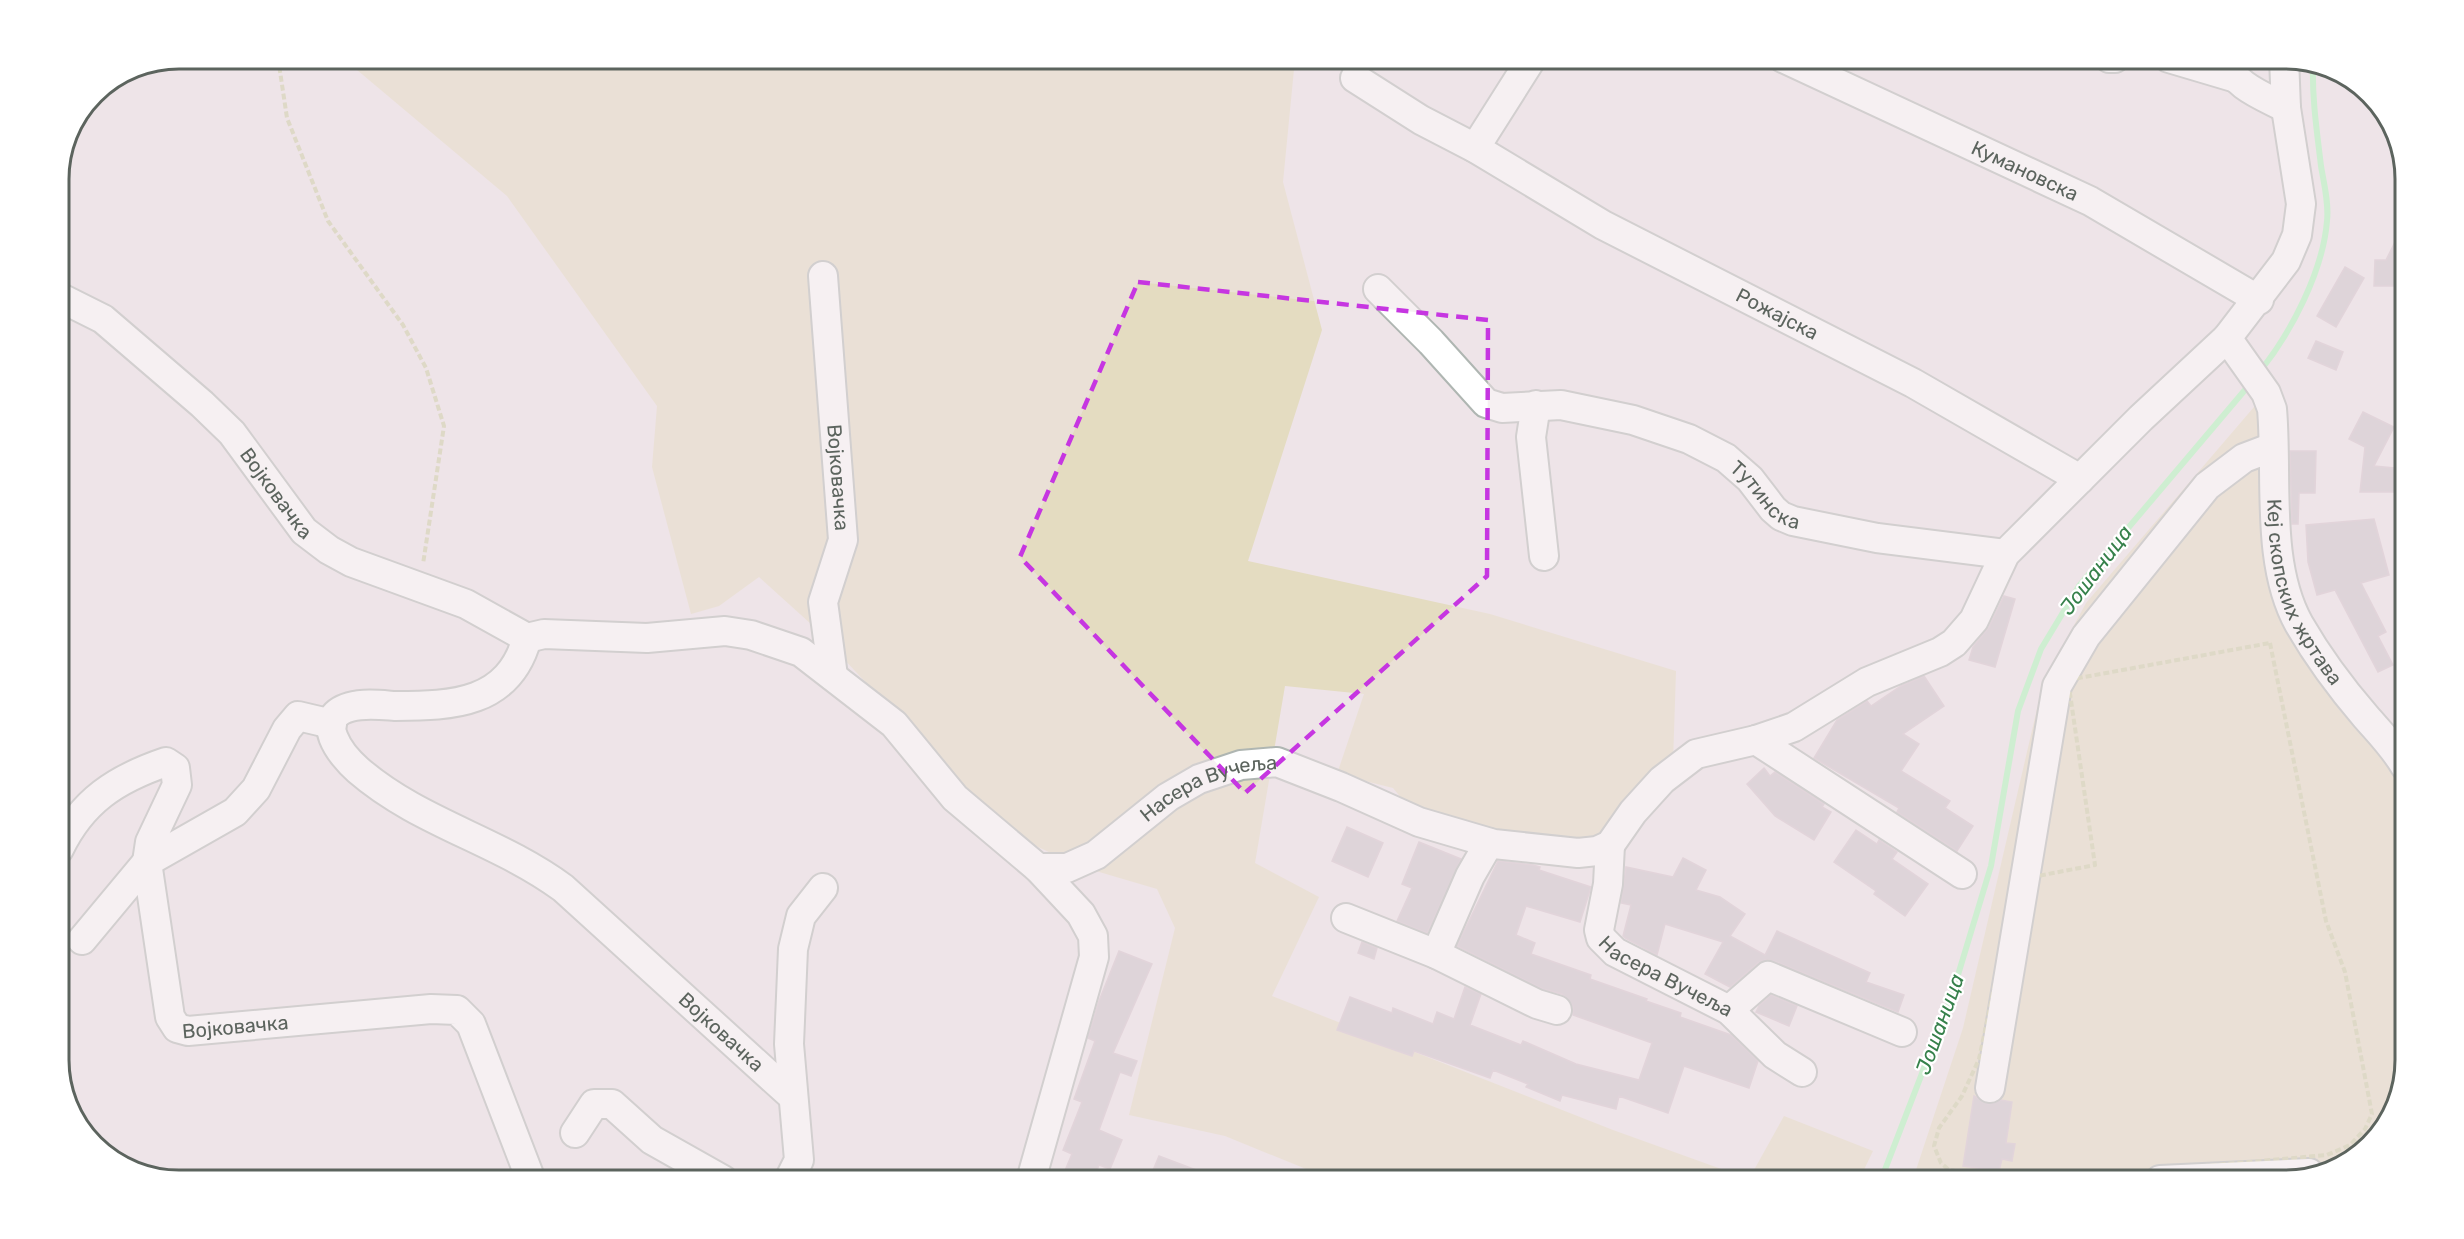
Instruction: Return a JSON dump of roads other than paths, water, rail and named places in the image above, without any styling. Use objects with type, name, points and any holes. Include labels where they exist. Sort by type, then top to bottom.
[{"type":"street","points":[[1475,148],[1525,69]]},
{"type":"street","name":"Кумановска","points":[[1807,69],[2090,201],[2259,300]]},
{"type":"street","points":[[2229,69],[2286,108]]},
{"type":"street","points":[[1610,845],[1633,812],[1675,768],[1696,754],[1756,740],[1805,722],[1867,682],[1940,652],[1954,643],[1974,620],[2005,554],[2141,417],[2233,346],[2259,300],[2286,261],[2297,235],[2301,204],[2286,108],[2284,69]]},
{"type":"street","name":"Рожајска","points":[[1355,78],[1421,120],[1475,148],[1603,225],[1930,392],[2080,479]]},
{"type":"street","name":"Војковачка","points":[[823,276],[843,540],[823,602],[833,676]]},
{"type":"street","name":"Тутинска","points":[[1378,289],[1431,342],[1486,403],[1502,408],[1561,405],[1633,420],[1689,439],[1726,458],[1750,479],[1773,509],[1781,516],[1793,521],[1877,538],[2005,554]]},
{"type":"street","name":"Војковачка","points":[[69,302],[103,319],[202,404],[232,433],[304,531],[329,550],[351,562],[420,585],[466,604],[527,638]]},
{"type":"street","name":"Кеј скопских жртава","points":[[2233,346],[2266,393],[2272,409],[2278,545],[2285,585],[2298,623],[2336,679],[2395,749]]},
{"type":"street","points":[[1536,405],[1530,437],[1544,556]]},
{"type":"street","points":[[1990,1088],[2057,686],[2086,636],[2207,486],[2244,458],[2273,447]]},
{"type":"street","points":[[82,940],[147,862],[235,812],[256,789],[287,729],[298,716],[332,724],[342,710],[350,707],[451,705],[484,694],[498,686],[516,668],[527,638],[544,634],[647,638],[725,631],[751,635],[801,652],[894,724],[955,798],[1038,867],[1081,914],[1094,936],[1094,957],[1033,1170]]},
{"type":"street","name":"Војковачка","points":[[332,724],[333,742],[338,750],[374,784],[415,811],[522,861],[563,888],[792,1096]]},
{"type":"street","points":[[1756,740],[1962,874]]},
{"type":"street","name":"Војковачка","points":[[69,829],[102,793],[116,782],[166,762],[175,768],[177,785],[150,842],[147,862],[170,1017],[177,1028],[188,1031],[430,1009],[457,1010],[471,1024],[527,1170]]},
{"type":"street","name":"Насера Вучеља","points":[[1038,867],[1066,867],[1096,855],[1168,797],[1199,779],[1230,768],[1277,762],[1341,787],[1419,822],[1489,843],[1578,853],[1597,851],[1610,845],[1608,884],[1599,930],[1607,945],[1615,952],[1730,1010],[1774,1055],[1802,1072]]},
{"type":"street","points":[[1436,954],[1470,876],[1489,843]]},
{"type":"street","name":"Војковачка","points":[[794,1170],[799,1160],[798,1130],[792,1096],[790,992],[795,931],[808,904],[823,888]]},
{"type":"street","points":[[1346,918],[1436,954],[1537,1004],[1557,1010]]},
{"type":"street","points":[[1730,1010],[1768,976],[1902,1032]]},
{"type":"street","points":[[575,1133],[594,1104],[612,1104],[652,1140],[705,1170]]},
{"type":"waterway","name":"Јошаница","points":[[2260,371],[2283,339],[2304,300],[2324,240],[2327,207],[2315,116],[2313,73]]},
{"type":"waterway","name":"Јошаница","points":[[1885,1170],[1951,998],[1991,866],[2018,711],[2041,649],[2079,586],[2250,384]]}]
